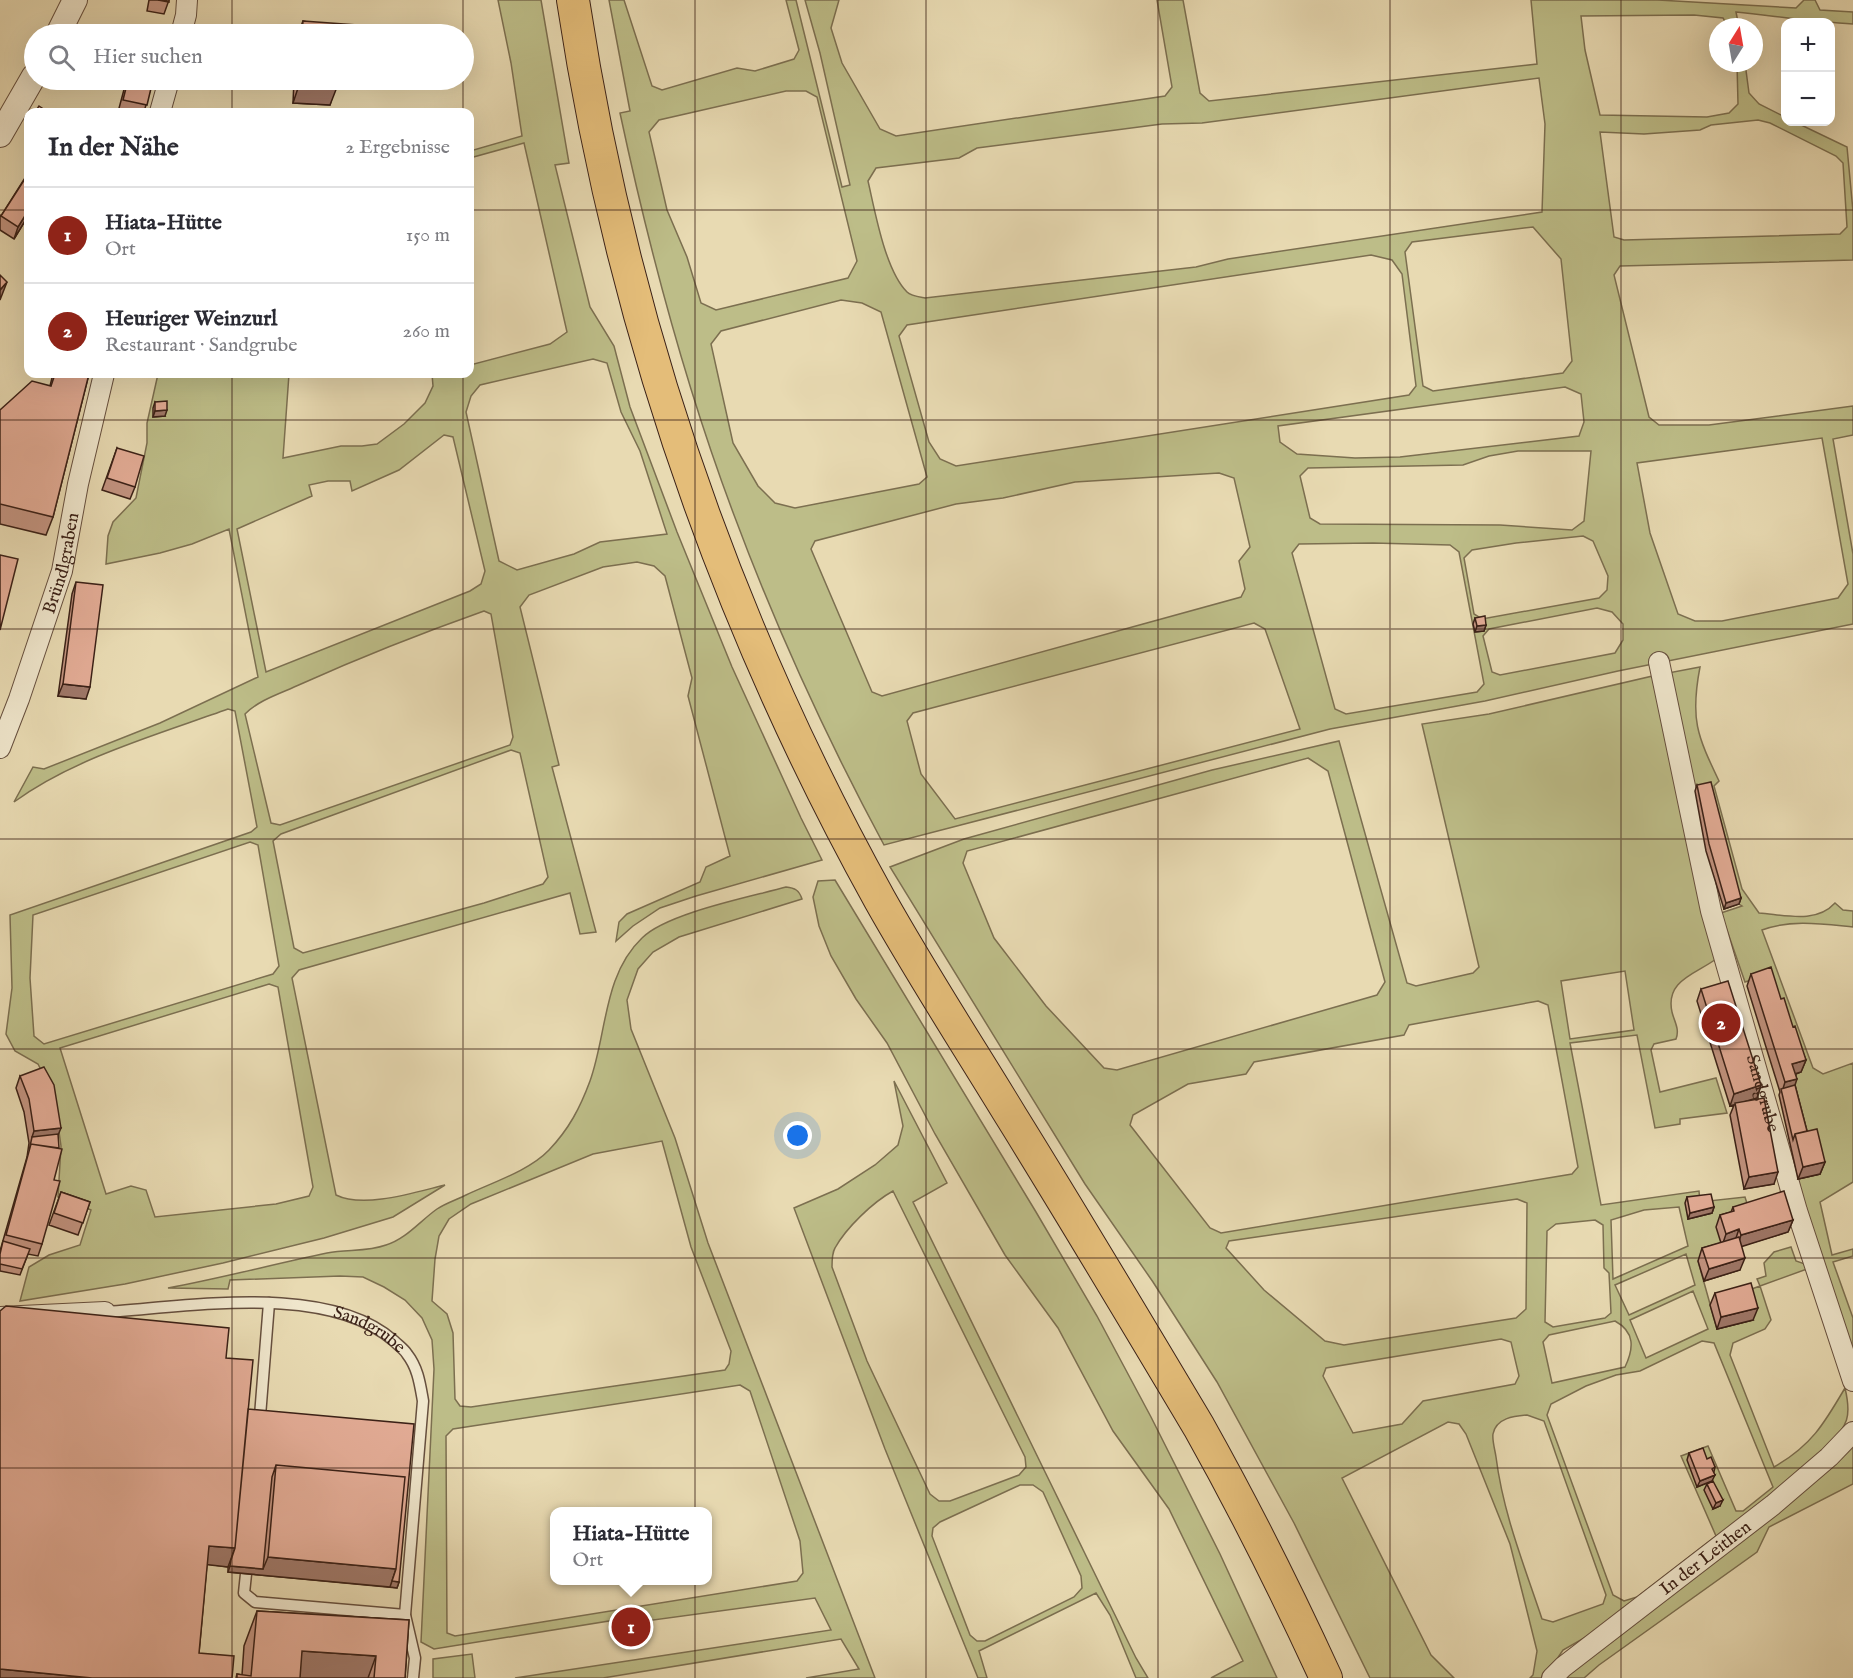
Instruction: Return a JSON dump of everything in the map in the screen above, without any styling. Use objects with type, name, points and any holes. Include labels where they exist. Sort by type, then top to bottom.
[{"type":"main road","points":[[573,0],[600,158],[638,314],[692,482],[740,609],[801,746],[880,900],[1238,1497],[1324,1675]]},
{"type":"street","points":[[63,24],[75,0]]},
{"type":"street","points":[[184,24],[187,0]]},
{"type":"street","points":[[0,135],[26,90]]},
{"type":"street","points":[[161,108],[166,90]]},
{"type":"street","name":"Bründlgraben","points":[[0,748],[62,571],[78,484],[103,378]]},
{"type":"street","name":"Sandgrube","points":[[1659,662],[1712,911],[1797,1211],[1853,1381]]},
{"type":"street","name":"Sandgrube","points":[[0,1317],[105,1312]]},
{"type":"street","name":"In der Leithen","points":[[1552,1678],[1563,1667],[1773,1505],[1829,1457],[1853,1432]]},
{"type":"lane","name":"Sandgrube","points":[[105,1312],[191,1304],[269,1303],[324,1309],[354,1317],[384,1332],[407,1353],[418,1373],[423,1401],[405,1616],[415,1658],[413,1678]]},
{"type":"lane","points":[[260,1416],[269,1303]]},
{"type":"lane","points":[[246,1574],[244,1593],[255,1602],[405,1616]]},
{"type":"green space","points":[[498,0],[541,0],[569,163],[555,165],[590,307],[614,346],[630,407],[677,532],[732,667],[822,860],[660,908],[633,926],[616,941],[619,922],[627,914],[700,882],[706,867],[730,856],[688,696],[692,678],[665,576],[654,566],[637,562],[603,567],[529,595],[520,607],[559,765],[552,767],[596,932],[580,934],[570,893],[299,970],[292,978],[336,1195],[348,1199],[375,1200],[445,1185],[393,1217],[324,1238],[125,1284],[20,1301],[29,1267],[49,1255],[80,1245],[91,1210],[58,1197],[61,1146],[54,1096],[38,1064],[15,1051],[6,1034],[12,988],[10,915],[251,832],[257,827],[235,711],[228,709],[90,760],[63,772],[14,802],[33,767],[44,769],[160,723],[258,677],[229,529],[192,544],[106,564],[108,536],[113,522],[136,498],[147,443],[147,423],[157,378],[289,378],[283,458],[341,446],[377,444],[404,424],[425,403],[433,386],[432,378],[474,378],[474,364],[550,344],[567,332],[524,143],[474,157],[474,150],[522,136],[511,63]],"holes":[[[593,359],[607,363],[621,412],[640,451],[667,534],[600,542],[574,554],[517,570],[499,561],[466,412],[471,396],[480,385]],[[444,435],[453,437],[485,571],[481,584],[470,591],[266,672],[237,529],[312,496],[309,485],[328,481],[350,481],[352,491],[399,470]],[[484,611],[491,614],[513,737],[510,745],[280,825],[271,823],[245,714],[257,704],[369,655]],[[511,750],[520,753],[548,877],[543,884],[484,903],[303,953],[294,948],[273,841],[281,834]],[[250,842],[258,845],[279,966],[273,974],[44,1044],[34,1036],[30,978],[33,915]],[[269,984],[278,987],[313,1187],[309,1196],[276,1204],[155,1217],[146,1190],[131,1186],[106,1194],[60,1048]]]},
{"type":"green space","points":[[609,0],[624,0],[652,86],[662,90],[737,68],[755,71],[794,59],[799,50],[786,0],[796,0],[842,187],[850,185],[820,53],[805,0],[839,0],[831,28],[842,63],[880,129],[896,136],[1165,96],[1172,87],[1157,0],[1183,0],[1200,93],[1209,101],[1537,64],[1531,0],[1658,0],[1796,8],[1804,0],[1815,0],[1820,10],[1853,12],[1853,24],[1835,22],[1835,18],[1791,18],[1736,12],[1737,18],[1694,15],[1581,16],[1585,50],[1600,115],[1707,117],[1729,113],[1738,104],[1737,72],[1746,72],[1749,93],[1759,104],[1781,115],[1781,126],[1803,126],[1847,147],[1853,211],[1853,260],[1620,266],[1614,275],[1649,417],[1659,425],[1709,425],[1853,406],[1853,435],[1833,439],[1853,554],[1853,624],[1618,671],[1485,701],[1330,729],[884,845],[842,765],[785,641],[716,466],[670,316],[643,215],[620,113],[630,111]],"holes":[[[1539,78],[1545,124],[1542,212],[1228,259],[1196,267],[925,298],[909,293],[899,282],[882,240],[868,181],[876,168],[959,158],[977,148],[1162,124],[1202,123]],[[786,91],[806,91],[817,97],[857,261],[848,278],[716,310],[701,303],[687,257],[667,210],[649,132],[659,120]],[[1758,120],[1770,123],[1836,156],[1843,163],[1847,227],[1840,234],[1624,240],[1614,237],[1600,132],[1644,134],[1700,130],[1711,125]],[[1533,227],[1561,259],[1572,361],[1563,373],[1433,391],[1423,386],[1405,252],[1412,242]],[[1371,255],[1392,260],[1402,274],[1416,386],[1409,395],[956,466],[940,459],[929,442],[899,336],[907,325]],[[841,300],[862,303],[881,312],[927,477],[919,484],[795,508],[775,503],[758,486],[733,443],[711,344],[721,331]],[[1565,387],[1581,394],[1584,422],[1579,436],[1400,457],[1355,458],[1297,454],[1280,442],[1278,426]],[[1822,438],[1848,584],[1838,598],[1722,621],[1695,621],[1678,614],[1650,533],[1637,463]],[[1518,451],[1591,451],[1584,521],[1572,530],[1500,525],[1320,524],[1310,518],[1300,476],[1308,468],[1463,465],[1489,456]],[[1219,473],[1234,478],[1250,547],[1239,561],[1245,589],[1241,597],[882,696],[872,692],[811,549],[815,541],[956,504],[1003,498],[1075,482]],[[1583,536],[1593,541],[1608,576],[1607,590],[1599,598],[1482,619],[1474,614],[1464,558],[1472,550]],[[1299,544],[1450,545],[1459,552],[1484,684],[1477,692],[1346,714],[1335,709],[1292,553]],[[1597,608],[1612,612],[1623,624],[1623,640],[1615,653],[1500,675],[1492,672],[1483,636],[1489,629]],[[1254,623],[1265,629],[1300,729],[955,819],[921,774],[907,721],[913,713]]]},
{"type":"green space","points":[[1700,667],[1696,700],[1697,726],[1705,751],[1719,781],[1714,786],[1742,889],[1759,913],[1809,916],[1827,910],[1835,903],[1843,910],[1853,911],[1853,927],[1796,923],[1762,930],[1813,1068],[1823,1074],[1853,1063],[1853,1182],[1820,1202],[1832,1255],[1853,1249],[1853,1256],[1833,1262],[1853,1318],[1853,1358],[1819,1260],[1798,1179],[1820,1174],[1807,1142],[1788,1076],[1801,1072],[1766,975],[1745,982],[1721,913],[1742,906],[1739,904],[1695,791],[1668,673]]},
{"type":"green space","points":[[1657,675],[1716,959],[1684,979],[1673,992],[1671,1001],[1677,1028],[1676,1039],[1654,1044],[1651,1050],[1660,1092],[1716,1078],[1727,1113],[1680,1119],[1680,1124],[1655,1128],[1637,1035],[1570,1043],[1601,1205],[1699,1191],[1700,1202],[1745,1197],[1750,1213],[1722,1246],[1698,1261],[1717,1329],[1753,1320],[1746,1291],[1760,1286],[1771,1320],[1765,1329],[1733,1343],[1730,1355],[1774,1467],[1798,1451],[1816,1433],[1845,1388],[1848,1409],[1842,1429],[1824,1452],[1614,1621],[1563,1650],[1544,1678],[1530,1678],[1533,1675],[1537,1651],[1510,1544],[1466,1434],[1459,1424],[1448,1422],[1342,1478],[1431,1655],[1454,1678],[1370,1678],[1294,1523],[1217,1382],[1153,1282],[1085,1184],[890,867],[964,839],[1212,770],[1339,741],[1407,983],[1416,986],[1473,973],[1479,967],[1422,724],[1489,714]],"holes":[[[1308,758],[1328,771],[1385,982],[1377,995],[1117,1070],[1104,1068],[1046,1006],[994,938],[963,863],[967,851]],[[1625,971],[1634,1030],[1570,1039],[1561,981]],[[1538,1001],[1548,1005],[1578,1167],[1572,1174],[1221,1233],[1210,1228],[1130,1125],[1133,1115],[1188,1084],[1246,1074],[1254,1062],[1404,1035],[1409,1025]],[[1517,1199],[1527,1203],[1526,1309],[1516,1318],[1344,1345],[1325,1341],[1264,1290],[1226,1248],[1229,1241]],[[1679,1207],[1688,1246],[1613,1279],[1611,1220],[1644,1210]],[[1595,1220],[1603,1225],[1604,1268],[1609,1273],[1611,1313],[1605,1318],[1553,1327],[1545,1322],[1547,1231],[1556,1224]],[[1686,1254],[1695,1285],[1629,1315],[1615,1285]],[[1693,1291],[1708,1329],[1646,1358],[1630,1320]],[[1615,1321],[1626,1330],[1631,1347],[1625,1367],[1552,1383],[1543,1342],[1549,1335]],[[1501,1339],[1511,1342],[1519,1376],[1515,1384],[1423,1401],[1402,1424],[1353,1433],[1323,1376],[1326,1368]],[[1702,1341],[1714,1343],[1773,1487],[1743,1511],[1736,1511],[1708,1446],[1681,1456],[1716,1536],[1637,1597],[1624,1601],[1613,1595],[1547,1415],[1551,1404],[1586,1386],[1616,1375],[1640,1371]],[[1527,1415],[1544,1421],[1606,1595],[1603,1604],[1553,1622],[1542,1619],[1515,1539],[1499,1478],[1493,1434],[1498,1424],[1511,1417]]]},
{"type":"green space","points":[[835,880],[1097,1316],[1220,1554],[1277,1678],[1211,1678],[1243,1661],[1169,1509],[1113,1431],[1058,1328],[1005,1255],[935,1134],[887,1043],[856,999],[831,956],[819,926],[813,897],[818,881]]},
{"type":"green space","points":[[786,887],[796,890],[802,899],[679,937],[653,952],[638,969],[627,1000],[631,1029],[675,1138],[708,1243],[875,1678],[806,1678],[859,1669],[841,1639],[603,1678],[515,1678],[831,1630],[815,1598],[646,1621],[644,1612],[616,1616],[615,1620],[434,1649],[421,1642],[434,1369],[432,1340],[422,1318],[405,1300],[363,1277],[230,1280],[228,1289],[168,1288],[327,1253],[372,1249],[386,1245],[406,1234],[440,1207],[531,1164],[556,1142],[578,1109],[596,1063],[613,987],[629,953],[642,938],[654,929],[689,914]],"holes":[[[662,1141],[691,1247],[731,1351],[729,1364],[725,1370],[471,1407],[460,1406],[455,1399],[453,1333],[447,1314],[432,1301],[439,1236],[449,1219],[471,1204],[593,1154]],[[740,1385],[750,1391],[800,1541],[803,1573],[797,1581],[455,1636],[447,1633],[446,1436],[453,1429]]]},
{"type":"green space","points":[[894,1081],[947,1183],[913,1202],[1136,1658],[1148,1678],[1136,1678],[1110,1615],[1096,1593],[979,1651],[987,1678],[978,1678],[885,1449],[794,1208],[838,1189],[875,1165],[898,1145],[903,1126]],"holes":[[[893,1191],[1025,1457],[1026,1467],[1019,1475],[950,1501],[939,1501],[930,1494],[867,1361],[832,1267],[834,1250],[846,1232],[869,1209]],[[1020,1485],[1033,1485],[1043,1492],[1081,1576],[1082,1588],[1074,1597],[985,1641],[977,1641],[970,1635],[932,1536],[933,1528],[940,1522]]]},
{"type":"green space","points":[[1791,1247],[1796,1261],[1805,1264],[1807,1269],[1760,1286],[1757,1279],[1766,1276],[1764,1263],[1774,1252]]},
{"type":"green space","points":[[1853,1442],[1853,1484],[1769,1527],[1757,1552],[1584,1678],[1562,1678]]},
{"type":"green space","points":[[472,1654],[475,1678],[433,1678],[433,1659]]},
{"type":"building","points":[[303,21],[344,24],[303,24]]},
{"type":"building","points":[[126,90],[151,90],[147,105],[123,100]]},
{"type":"building","points":[[24,180],[24,217],[18,227],[1,216]]},
{"type":"building","points":[[0,275],[7,282],[0,290]]},
{"type":"building","points":[[54,378],[88,378],[53,517],[0,504],[0,410],[32,381],[51,386]]},
{"type":"building","points":[[167,401],[167,410],[155,411],[155,402]]},
{"type":"building","points":[[117,448],[144,456],[135,487],[107,478]]},
{"type":"building","points":[[0,555],[18,559],[0,630]]},
{"type":"building","points":[[76,582],[103,585],[90,687],[63,684]]},
{"type":"building","points":[[1485,616],[1486,625],[1477,626],[1475,618]]},
{"type":"building","points":[[1711,782],[1741,898],[1726,903],[1709,844],[1697,785]]},
{"type":"building","points":[[1771,967],[1781,999],[1784,998],[1806,1060],[1792,1064],[1797,1079],[1785,1082],[1751,974]]},
{"type":"building","points":[[1728,981],[1761,1085],[1734,1094],[1701,989]]},
{"type":"building","points":[[44,1067],[54,1085],[61,1128],[34,1131],[29,1099],[20,1076]]},
{"type":"building","points":[[1795,1085],[1807,1131],[1795,1134],[1793,1140],[1781,1089]]},
{"type":"building","points":[[1764,1098],[1778,1172],[1749,1177],[1735,1103]]},
{"type":"building","points":[[1817,1129],[1825,1162],[1803,1167],[1795,1134]]},
{"type":"building","points":[[58,1134],[59,1148],[31,1144],[29,1151],[32,1137]]},
{"type":"building","points":[[31,1144],[62,1149],[54,1180],[60,1181],[42,1244],[6,1235]]},
{"type":"building","points":[[1784,1191],[1793,1220],[1741,1235],[1739,1229],[1726,1234],[1720,1215],[1734,1211],[1733,1207]]},
{"type":"building","points":[[61,1192],[90,1202],[83,1223],[54,1213]]},
{"type":"building","points":[[1711,1194],[1714,1207],[1690,1213],[1687,1197]]},
{"type":"building","points":[[1739,1237],[1745,1258],[1709,1269],[1702,1248]]},
{"type":"building","points":[[3,1241],[30,1249],[22,1269],[0,1264]]},
{"type":"building","points":[[1751,1283],[1758,1308],[1721,1317],[1715,1293]]},
{"type":"building","points":[[6,1306],[229,1328],[226,1358],[253,1360],[235,1548],[209,1546],[199,1653],[234,1656],[232,1678],[92,1678],[0,1669],[0,1311]]},
{"type":"building","points":[[248,1409],[414,1424],[399,1582],[392,1581],[396,1569],[405,1477],[276,1465],[272,1477],[263,1569],[230,1566],[235,1548]]},
{"type":"building","points":[[1703,1448],[1707,1459],[1711,1457],[1715,1475],[1700,1481],[1689,1453]]},
{"type":"building","points":[[276,1465],[405,1477],[396,1569],[268,1557]]},
{"type":"building","points":[[1713,1481],[1723,1500],[1716,1503],[1707,1484]]},
{"type":"building","points":[[640,1609],[644,1630],[626,1633],[623,1611]]},
{"type":"building","points":[[257,1611],[409,1620],[405,1678],[374,1678],[376,1656],[302,1651],[300,1678],[237,1678],[237,1674],[251,1676]]},
{"type":"place","name":"Heuriger Weinzurl","points":[[1721,1023]]},
{"type":"place","name":"Hiata-Hütte","points":[[631,1627]]}]
